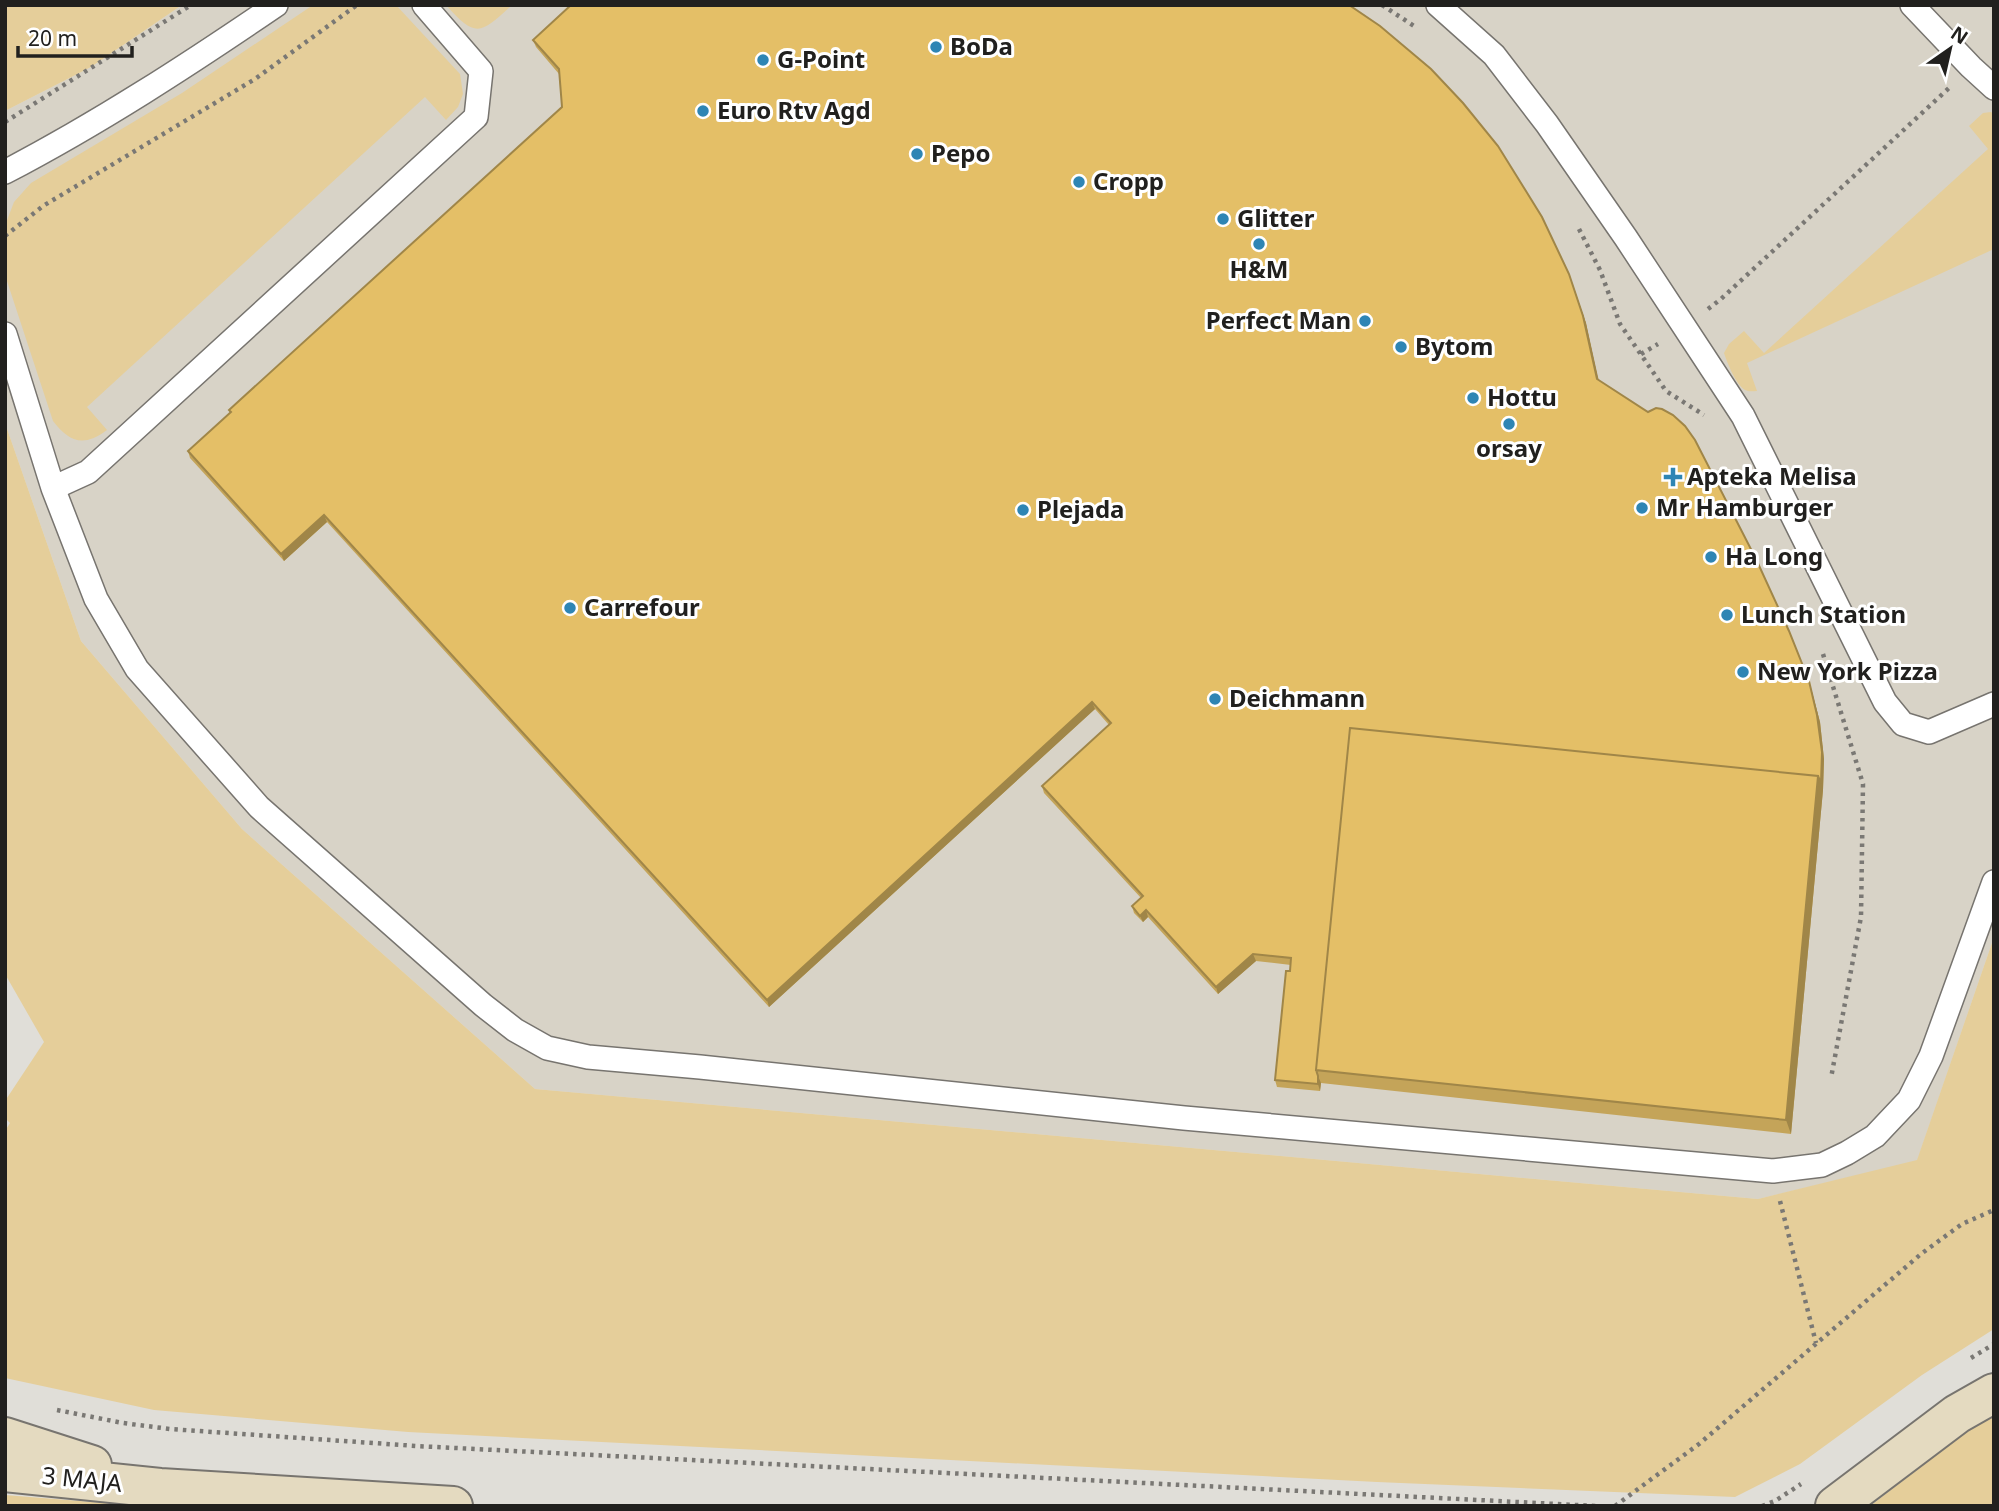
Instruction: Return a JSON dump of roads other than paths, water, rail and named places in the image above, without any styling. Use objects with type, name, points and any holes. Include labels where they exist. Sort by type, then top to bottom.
[{"type":"main road","points":[[1835,1506],[1957,1414],[1994,1393]]},
{"type":"main road","points":[[5,1437],[160,1488]]},
{"type":"main road","name":"3 MAJA","points":[[5,1472],[160,1488],[453,1506]]},
{"type":"lane","points":[[5,172],[52,148],[185,67],[276,5]]},
{"type":"lane","points":[[53,488],[88,472],[475,117],[481,71],[424,5]]},
{"type":"lane","points":[[1438,5],[1494,55],[1547,124],[1743,415],[1885,702],[1903,724],[1929,732],[1994,704]]},
{"type":"lane","points":[[1912,5],[1970,67],[1994,88]]},
{"type":"lane","points":[[5,334],[53,488],[96,599],[137,669],[259,807],[483,1005],[515,1030],[547,1048],[589,1057],[1184,1118],[1773,1171],[1822,1165],[1847,1153],[1875,1136],[1909,1100],[1931,1056],[1994,882]]},
{"type":"place","name":"BoDa","points":[[936,47]]},
{"type":"place","name":"G-Point","points":[[763,60]]},
{"type":"place","name":"Euro Rtv Agd","points":[[703,111]]},
{"type":"place","name":"Pepo","points":[[917,154]]},
{"type":"place","name":"Cropp","points":[[1079,182]]},
{"type":"place","name":"Glitter","points":[[1223,219]]},
{"type":"place","name":"H&M","points":[[1259,244]]},
{"type":"place","name":"Perfect Man","points":[[1365,321]]},
{"type":"place","name":"Bytom","points":[[1401,347]]},
{"type":"place","name":"Hottu","points":[[1473,398]]},
{"type":"place","name":"orsay","points":[[1509,424]]},
{"type":"place","name":"Apteka Melisa","points":[[1673,477]]},
{"type":"place","name":"Mr Hamburger","points":[[1642,508]]},
{"type":"place","name":"Plejada","points":[[1023,510]]},
{"type":"place","name":"Ha Long","points":[[1711,557]]},
{"type":"place","name":"Carrefour","points":[[570,608]]},
{"type":"place","name":"Lunch Station","points":[[1727,615]]},
{"type":"place","name":"New York Pizza","points":[[1743,672]]},
{"type":"place","name":"Deichmann","points":[[1215,699]]}]
